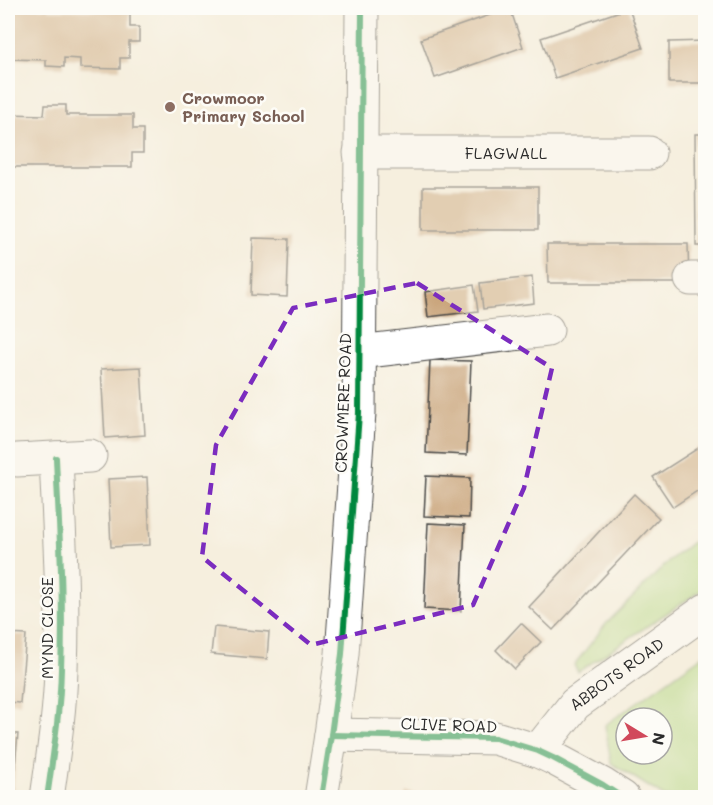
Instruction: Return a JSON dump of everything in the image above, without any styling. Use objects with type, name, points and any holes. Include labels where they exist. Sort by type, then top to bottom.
[{"type":"street","name":"CROWMERE ROAD","points":[[321,798],[342,654],[359,413],[362,8]]},
{"type":"street","name":"FLAGWALL","points":[[360,153],[649,153]]},
{"type":"street","points":[[359,352],[547,330]]},
{"type":"street","points":[[17,460],[90,456]]},
{"type":"street","name":"MYND CLOSE","points":[[47,798],[61,671],[62,598],[56,458]]},
{"type":"street","name":"ABBOTS ROAD","points":[[538,751],[575,704],[705,610]]},
{"type":"street","name":"CLIVE ROAD","points":[[332,735],[495,738],[538,751],[571,766],[623,798]]},
{"type":"highlighted area","points":[[417,283],[552,368],[524,488],[473,605],[311,645],[202,557],[216,445],[293,308]]},
{"type":"green space","points":[[705,532],[705,588],[578,672],[574,665],[606,624],[670,560]]},
{"type":"green space","points":[[705,654],[705,797],[665,797],[616,766],[674,766],[674,706],[632,706]]},
{"type":"green space","points":[[614,719],[614,765],[611,763],[605,725]]},
{"type":"building","points":[[8,8],[130,11],[130,27],[139,27],[139,42],[129,42],[129,58],[120,58],[120,69],[80,68],[80,59],[64,58],[64,67],[46,66],[46,60],[8,59]]},
{"type":"building","points":[[510,8],[523,47],[435,78],[421,39]]},
{"type":"building","points":[[629,8],[643,48],[555,78],[541,38]]},
{"type":"building","points":[[706,41],[706,83],[669,83],[669,42]]},
{"type":"building","points":[[45,105],[66,105],[66,115],[133,115],[133,129],[143,129],[143,153],[132,153],[132,167],[8,167],[8,114],[44,115]]},
{"type":"building","points":[[695,134],[706,134],[706,246],[696,246]]},
{"type":"building","points":[[423,187],[538,187],[538,230],[423,230]]},
{"type":"building","points":[[253,238],[289,239],[287,297],[251,295]]},
{"type":"building","points":[[547,244],[688,244],[689,283],[548,283]]},
{"type":"building","points":[[532,277],[534,303],[483,309],[480,283]]},
{"type":"building","points":[[474,285],[478,311],[428,317],[425,292]]},
{"type":"building","points":[[430,360],[471,361],[467,455],[426,453]]},
{"type":"building","points":[[141,367],[145,435],[105,438],[101,369]]},
{"type":"building","points":[[706,443],[706,485],[673,507],[653,477]]},
{"type":"building","points":[[426,476],[470,478],[469,518],[424,516]]},
{"type":"building","points":[[147,477],[150,545],[111,547],[108,479]]},
{"type":"building","points":[[634,494],[659,518],[553,630],[529,607]]},
{"type":"building","points":[[428,523],[465,525],[461,611],[424,609]]},
{"type":"building","points":[[521,623],[541,642],[515,669],[496,650]]},
{"type":"building","points":[[214,627],[269,632],[267,659],[211,654]]},
{"type":"building","points":[[8,634],[26,635],[20,703],[8,702]]},
{"type":"building","points":[[8,733],[18,734],[12,798],[8,798]]},
{"type":"building","points":[[406,792],[428,796],[427,798],[405,798]]},
{"type":"cycle path","points":[[321,798],[342,654],[359,413],[362,8]]},
{"type":"cycle path","points":[[47,798],[58,717],[62,643],[56,458]]},
{"type":"cycle path","points":[[331,735],[495,738],[553,758],[623,798]]},
{"type":"place","name":"Crowmoor Primary School","points":[[170,107]]}]
